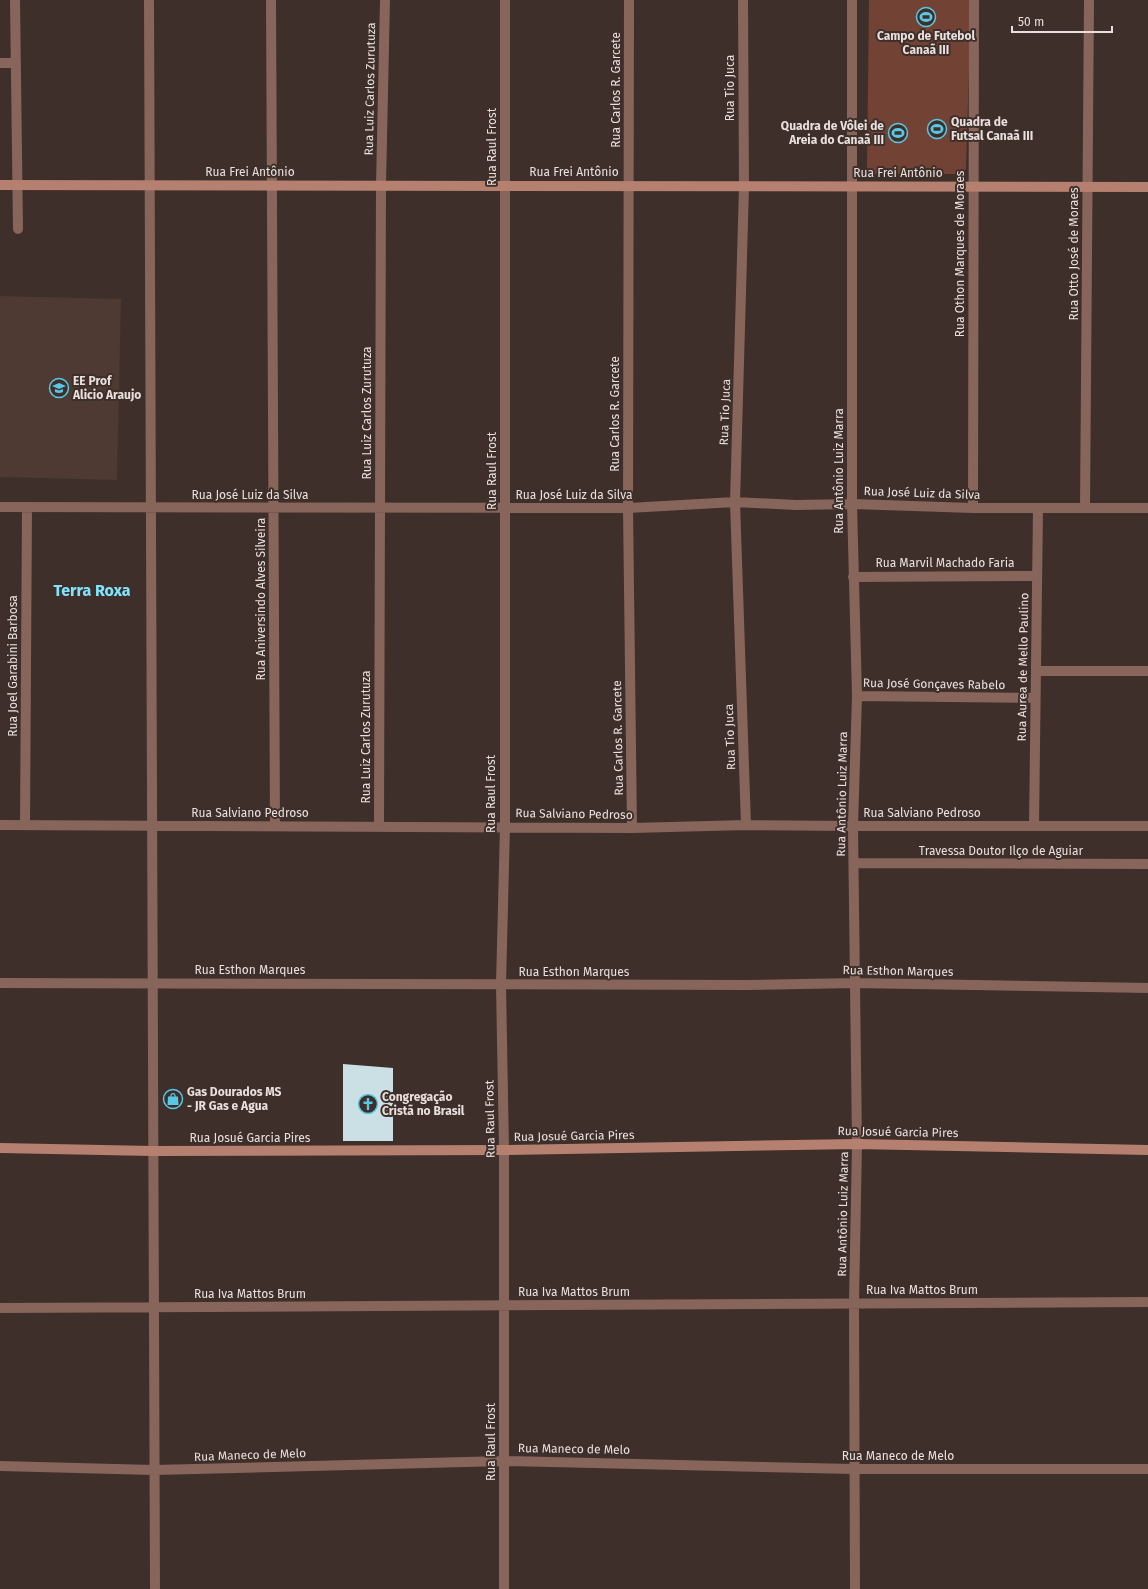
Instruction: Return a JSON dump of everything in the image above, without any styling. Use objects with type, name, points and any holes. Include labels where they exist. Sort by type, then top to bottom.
[{"type":"street","points":[[15,0],[18,229]]},
{"type":"street","points":[[149,0],[152,826],[154,982],[154,1589]]},
{"type":"street","name":"Rua Aniversindo Alves Silveira","points":[[270,0],[275,826]]},
{"type":"street","name":"Rua Luiz Carlos Zurutuza","points":[[379,826],[381,185],[385,0]]},
{"type":"street","name":"Rua Raul Frost","points":[[504,1589],[504,1150],[500,985],[505,826],[505,0]]},
{"type":"street","name":"Rua Carlos R. Garcete","points":[[630,0],[628,508],[632,828]]},
{"type":"street","name":"Rua Tio Juca","points":[[743,0],[744,187],[735,502],[746,825]]},
{"type":"street","name":"Rua Antônio Luiz Marra","points":[[852,0],[852,504],[856,696],[853,826],[857,1144],[854,1303],[855,1589]]},
{"type":"street","name":"Rua Othon Marques de Moraes","points":[[973,508],[974,0]]},
{"type":"street","name":"Rua Otto José de Moraes","points":[[1085,508],[1089,0]]},
{"type":"street","points":[[0,63],[16,63]]},
{"type":"street","name":"Rua Frei Antônio","points":[[0,185],[1148,187]]},
{"type":"street","name":"Rua José Luiz da Silva","points":[[0,507],[628,508],[735,502],[796,505],[852,504],[973,508],[1148,508]]},
{"type":"street","name":"Rua Joel Garabini Barbosa","points":[[25,825],[27,507]]},
{"type":"street","name":"Rua Aurea de Mello Paulino","points":[[1034,826],[1038,508]]},
{"type":"street","name":"Rua Marvil Machado Faria","points":[[853,577],[1037,576]]},
{"type":"street","points":[[1036,671],[1148,671]]},
{"type":"street","name":"Rua José Gonçaves Rabelo","points":[[856,696],[1035,698]]},
{"type":"street","name":"Rua Salviano Pedroso","points":[[0,825],[505,826],[632,828],[746,825],[1148,826]]},
{"type":"street","name":"Travessa Doutor Ilço de Aguiar","points":[[854,863],[1148,864]]},
{"type":"street","name":"Rua Esthon Marques","points":[[0,983],[154,982],[747,986],[855,983],[1148,988]]},
{"type":"street","name":"Rua Josué Garcia Pires","points":[[0,1148],[153,1151],[504,1150],[857,1144],[1148,1150]]},
{"type":"street","name":"Rua Iva Mattos Brum","points":[[0,1308],[1148,1302]]},
{"type":"street","name":"Rua Maneco de Melo","points":[[0,1466],[154,1470],[504,1461],[854,1470],[1148,1469]]},
{"type":"shaded area","points":[[869,0],[971,0],[966,169],[961,174],[870,174],[867,169]]},
{"type":"shaded area","name":"EE Prof Alicio Araujo","points":[[0,296],[121,299],[117,480],[0,477]]},
{"type":"building","name":"Congregação Cristã no Brasil","points":[[343,1064],[393,1068],[393,1141],[343,1141]]},
{"type":"place","name":"Campo de Futebol Canaã III","points":[[926,17]]},
{"type":"place","name":"Quadra de Futsal Canaã III","points":[[937,129]]},
{"type":"place","name":"Quadra de Vôlei de Areia do Canaã III","points":[[898,133]]},
{"type":"place","name":"EE Prof Alicio Araujo","points":[[59,388]]},
{"type":"place","name":"Gas Dourados MS - JR Gas e Agua","points":[[173,1099]]},
{"type":"place","name":"Congregação Cristã no Brasil","points":[[368,1104]]},
{"type":"district","name":"Terra Roxa","points":[[92,590]]}]
